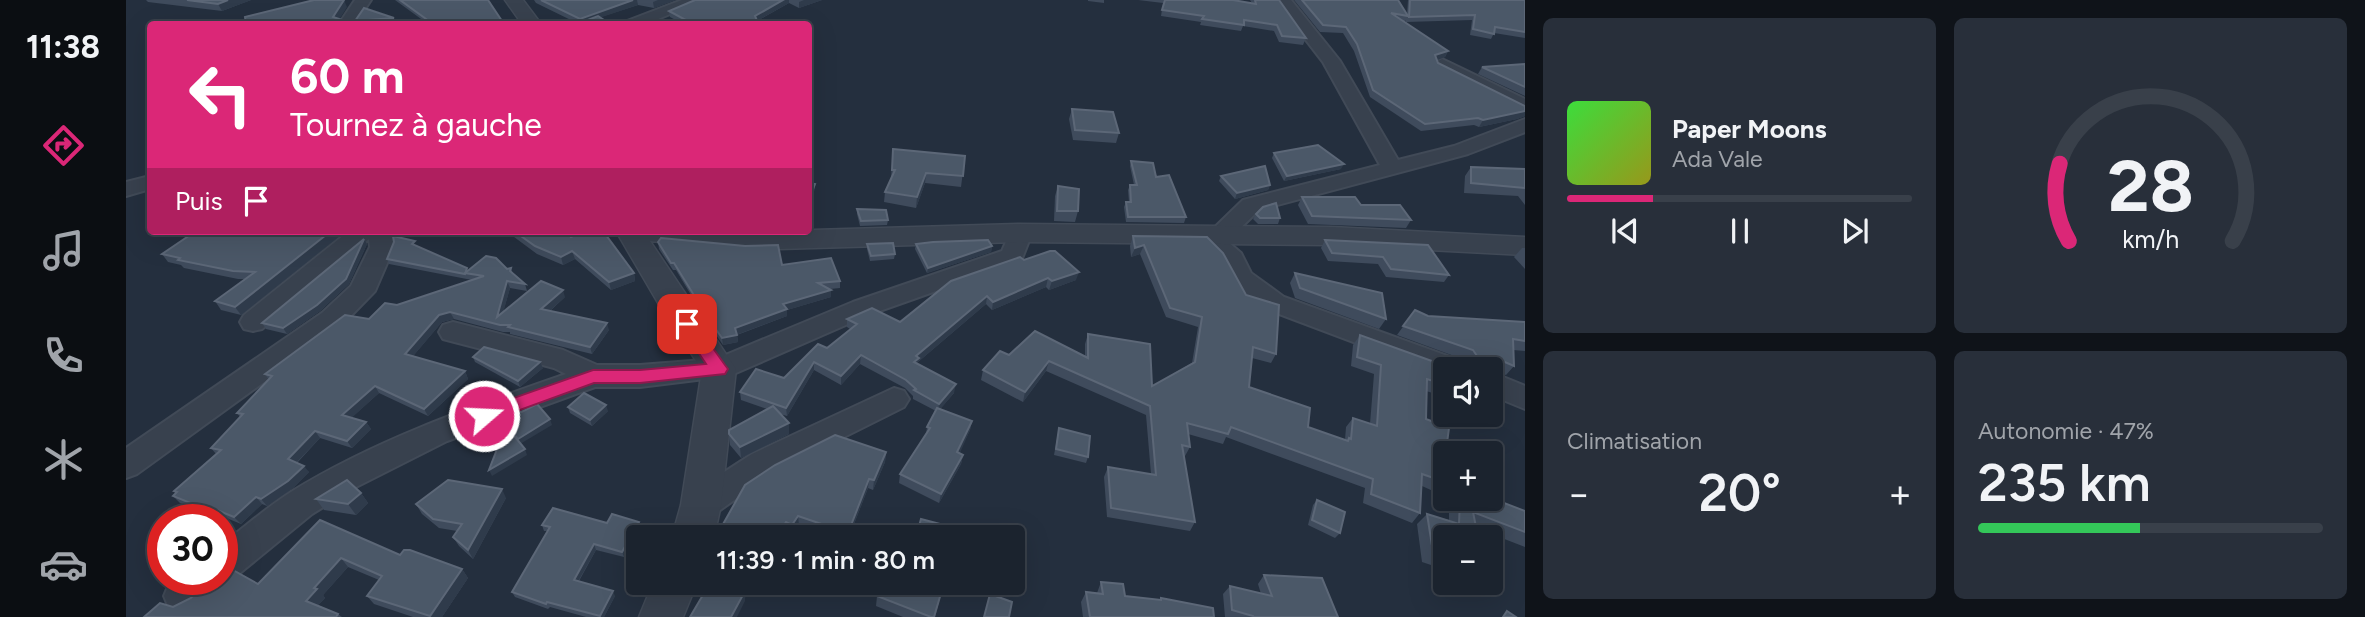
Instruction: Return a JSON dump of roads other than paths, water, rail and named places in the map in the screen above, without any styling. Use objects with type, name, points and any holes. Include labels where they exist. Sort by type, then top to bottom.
[{"type":"street","points":[[349,21],[363,0]]},
{"type":"street","points":[[514,0],[529,21]]},
{"type":"street","points":[[641,21],[696,0]]},
{"type":"street","points":[[1283,0],[1331,61],[1392,168]]},
{"type":"street","points":[[1442,64],[1525,106]]},
{"type":"street","points":[[1214,235],[1251,205],[1461,150],[1525,125]]},
{"type":"street","points":[[126,188],[147,184]]},
{"type":"street","points":[[238,553],[300,505],[342,478],[436,432],[593,376],[640,376],[719,369],[862,308],[1012,256],[1020,233]]},
{"type":"street","points":[[678,235],[746,241],[1020,233],[1332,236],[1525,246]]},
{"type":"street","points":[[253,322],[359,235]]},
{"type":"street","points":[[126,465],[331,320],[362,291],[382,247],[380,235]]},
{"type":"street","points":[[635,235],[672,301],[719,369],[697,521]]},
{"type":"street","points":[[1214,235],[1232,258],[1240,278],[1275,303],[1433,361]]},
{"type":"street","points":[[453,332],[562,359],[593,376]]},
{"type":"street","points":[[1503,388],[1525,398]]},
{"type":"street","points":[[697,521],[763,463],[894,399]]},
{"type":"street","points":[[661,617],[671,595]]}]
